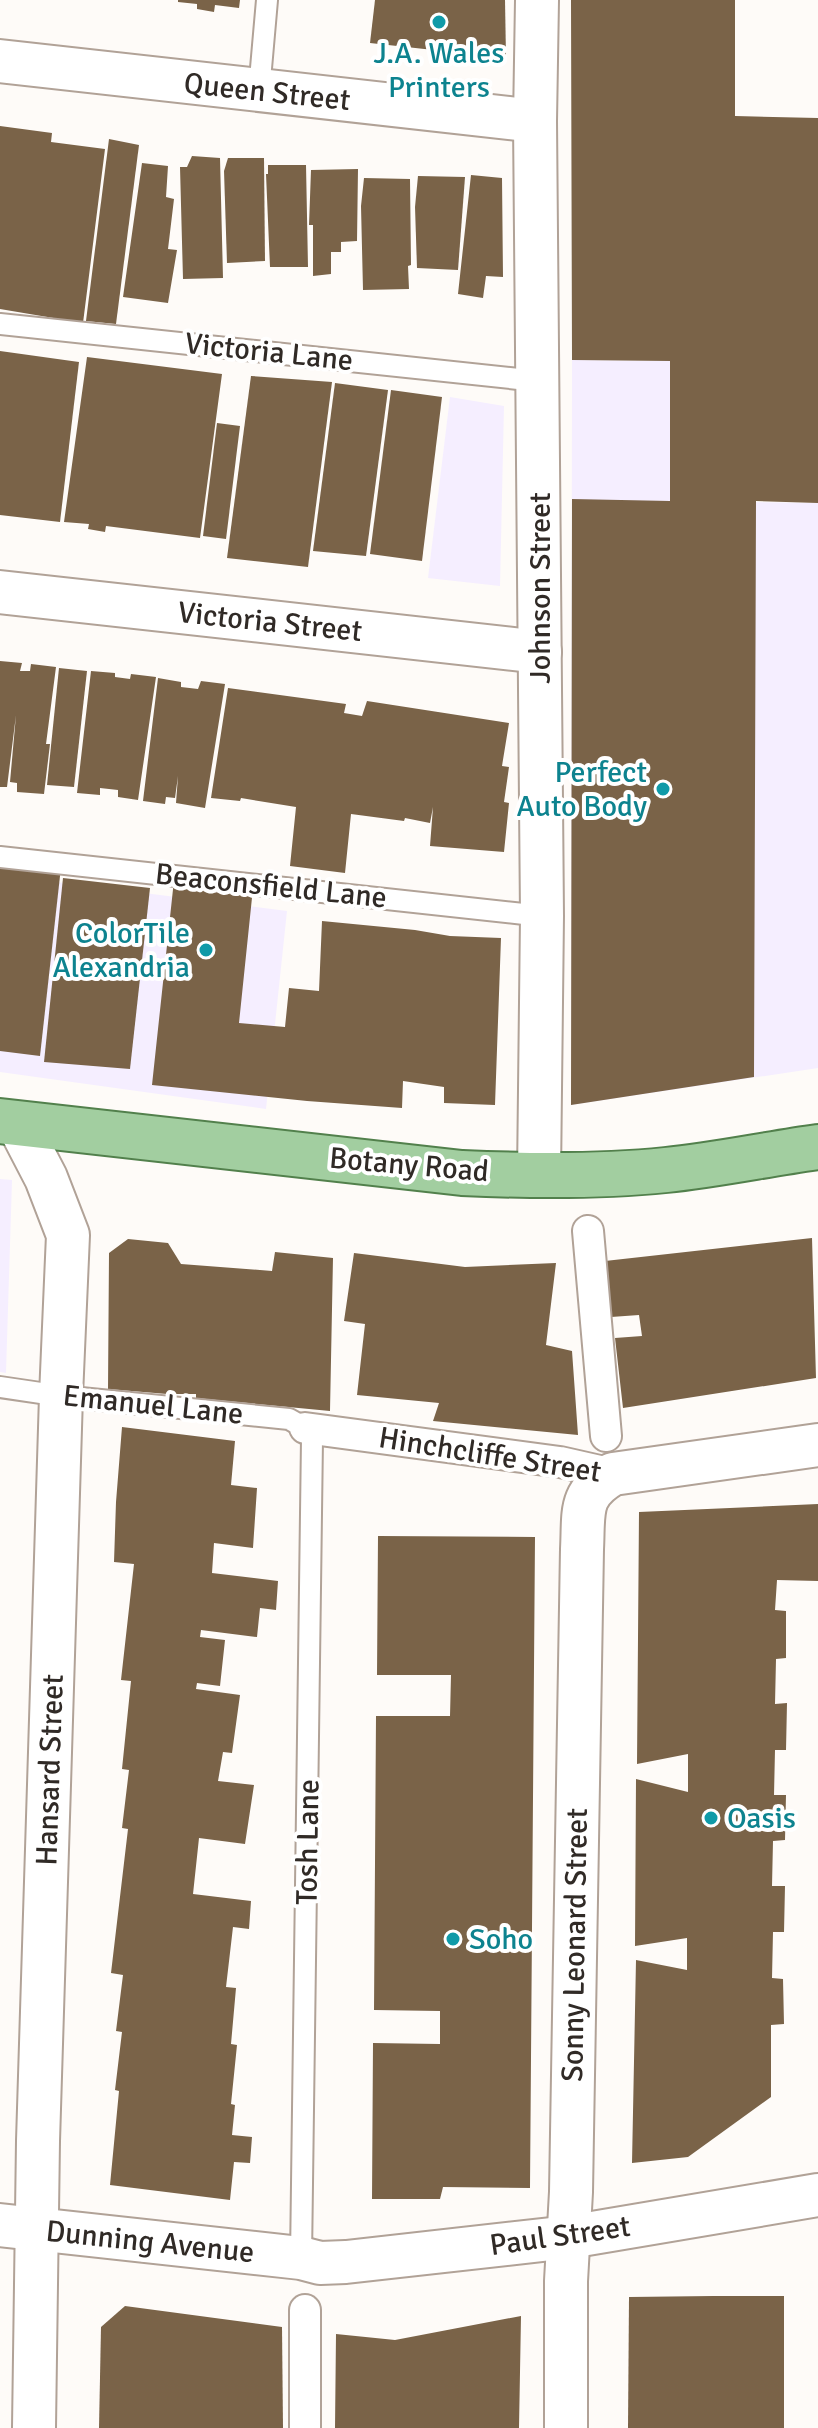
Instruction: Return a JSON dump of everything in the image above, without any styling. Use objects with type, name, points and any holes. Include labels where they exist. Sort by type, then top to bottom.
[{"type":"main road","name":"Botany Road","points":[[9,1122],[462,1173],[539,1176],[667,1170],[818,1147]]},
{"type":"street","name":"Johnson Street","points":[[537,0],[535,121],[542,916],[539,1176]]},
{"type":"street","name":"Queen Street","points":[[0,61],[535,121]]},
{"type":"street","name":"Victoria Street","points":[[0,592],[540,652]]},
{"type":"street","name":"Hansard Street","points":[[9,1122],[46,1178],[68,1235],[18,2227],[34,2428]]},
{"type":"street","points":[[588,1231],[610,1455]]},
{"type":"street","name":"Hinchcliffe Street","points":[[305,1428],[560,1462],[610,1455],[818,1445]]},
{"type":"street","name":"Sonny Leonard Street","points":[[566,2428],[566,2281],[583,1525],[586,1499],[598,1483],[610,1455]]},
{"type":"street","name":"Paul Street","points":[[301,2258],[320,2263],[346,2262],[569,2237],[818,2195]]},
{"type":"street","name":"Dunning Avenue","points":[[18,2227],[301,2258]]},
{"type":"street","points":[[305,2310],[305,2428]]},
{"type":"lane","points":[[259,91],[267,0]]},
{"type":"lane","name":"Victoria Lane","points":[[0,324],[538,381]]},
{"type":"lane","name":"Beaconsfield Lane","points":[[0,857],[542,916]]},
{"type":"lane","name":"Emanuel Lane","points":[[0,1387],[289,1419],[305,1428]]},
{"type":"lane","name":"Tosh Lane","points":[[301,2258],[312,1439],[305,1428]]},
{"type":"shaded area","name":"Perfect Auto Body","points":[[572,360],[670,361],[670,501],[818,503],[818,1068],[571,1105]]},
{"type":"shaded area","points":[[450,397],[504,406],[500,586],[428,578]]},
{"type":"shaded area","points":[[0,875],[287,911],[266,1109],[0,1072]]},
{"type":"shaded area","points":[[0,1179],[12,1180],[6,1373],[0,1372]]},
{"type":"building","points":[[178,0],[240,0],[239,8],[215,5],[214,12],[197,9],[197,4]]},
{"type":"building","name":"J.A. Wales Printers","points":[[375,0],[505,0],[506,58],[370,43]]},
{"type":"building","points":[[571,0],[735,0],[735,116],[818,118],[818,503],[756,501],[754,1077],[571,1105],[572,499],[670,501],[670,361],[572,360]]},
{"type":"building","points":[[0,126],[52,133],[51,142],[105,149],[83,323],[0,309]]},
{"type":"building","points":[[109,139],[139,145],[116,324],[86,321]]},
{"type":"building","points":[[192,156],[220,158],[223,278],[183,279],[180,167],[187,167]]},
{"type":"building","points":[[228,158],[264,158],[265,261],[227,263],[224,171]]},
{"type":"building","points":[[142,163],[168,166],[166,197],[174,199],[168,249],[177,250],[168,303],[123,297]]},
{"type":"building","points":[[268,165],[306,165],[308,267],[270,267]]},
{"type":"building","points":[[358,169],[357,241],[341,242],[341,252],[331,252],[331,274],[313,276],[313,225],[309,225],[311,170]]},
{"type":"building","points":[[471,175],[502,178],[503,277],[486,276],[483,298],[458,294]]},
{"type":"building","points":[[418,176],[465,177],[458,270],[417,268],[415,207]]},
{"type":"building","points":[[364,178],[410,179],[409,289],[363,290],[361,206]]},
{"type":"building","points":[[0,351],[79,362],[60,522],[0,515]]},
{"type":"building","points":[[87,357],[222,374],[200,538],[106,526],[105,532],[88,529],[89,524],[64,522]]},
{"type":"building","points":[[251,376],[332,382],[308,567],[227,558]]},
{"type":"building","points":[[335,383],[388,390],[366,556],[313,551]]},
{"type":"building","points":[[391,390],[442,397],[422,561],[370,554]]},
{"type":"building","points":[[217,423],[240,426],[226,539],[203,536]]},
{"type":"building","points":[[0,661],[22,663],[20,671],[30,671],[31,664],[56,667],[46,744],[50,744],[44,794],[17,792],[17,783],[10,782],[16,715],[7,787],[0,787]]},
{"type":"building","points":[[59,668],[87,671],[74,787],[47,785]]},
{"type":"building","points":[[91,671],[115,673],[115,677],[130,679],[131,674],[156,677],[138,800],[118,797],[118,790],[100,788],[100,795],[77,793]]},
{"type":"building","points":[[158,678],[181,682],[181,687],[198,689],[201,681],[225,684],[205,808],[176,803],[178,776],[175,798],[166,797],[165,804],[143,801]]},
{"type":"building","points":[[228,688],[346,704],[344,713],[362,716],[367,701],[509,723],[502,766],[509,767],[504,802],[509,803],[504,852],[430,846],[433,807],[430,823],[351,814],[345,873],[290,866],[296,807],[241,798],[240,801],[211,798]]},
{"type":"building","points":[[0,863],[61,867],[40,1056],[0,1051]]},
{"type":"building","points":[[63,878],[150,888],[130,1069],[44,1062]]},
{"type":"building","points":[[174,880],[253,888],[239,1023],[285,1027],[289,988],[319,991],[322,921],[450,936],[501,938],[495,1105],[444,1103],[444,1087],[403,1081],[402,1108],[152,1085]]},
{"type":"building","points":[[812,1238],[816,1378],[623,1408],[615,1338],[642,1336],[639,1315],[611,1317],[605,1261]]},
{"type":"building","points":[[128,1239],[168,1243],[181,1264],[272,1271],[275,1252],[333,1258],[330,1411],[196,1398],[196,1394],[108,1389],[109,1253]]},
{"type":"building","points":[[354,1253],[465,1267],[556,1263],[546,1345],[572,1351],[578,1435],[433,1421],[439,1403],[357,1395],[365,1324],[344,1321]]},
{"type":"building","points":[[122,1427],[235,1441],[231,1485],[257,1488],[253,1548],[214,1543],[212,1573],[278,1581],[276,1610],[260,1608],[257,1637],[201,1630],[200,1637],[225,1640],[220,1686],[197,1683],[196,1689],[240,1695],[232,1753],[223,1752],[218,1781],[254,1785],[245,1844],[199,1838],[193,1894],[251,1901],[249,1929],[233,1927],[226,1987],[236,1988],[231,2044],[237,2045],[231,2104],[235,2105],[232,2135],[252,2137],[250,2163],[234,2162],[230,2200],[110,2185],[119,2091],[115,2090],[122,2032],[116,2031],[123,1975],[111,1973],[128,1829],[122,1828],[129,1770],[122,1769],[131,1681],[121,1680],[134,1564],[114,1562]]},
{"type":"building","name":"Oasis","points":[[818,1504],[818,1581],[777,1580],[775,1610],[786,1611],[786,1658],[776,1659],[775,1704],[787,1703],[786,1750],[775,1750],[774,1795],[786,1795],[785,1840],[773,1841],[772,1886],[785,1886],[784,1932],[773,1932],[772,1978],[783,1979],[784,2024],[771,2025],[771,2097],[688,2157],[632,2163],[636,1960],[687,1970],[687,1938],[635,1946],[636,1779],[688,1792],[688,1754],[637,1764],[639,1512]]},
{"type":"building","name":"Soho","points":[[378,1536],[535,1537],[530,2188],[443,2187],[440,2199],[372,2199],[373,2043],[440,2044],[440,2011],[374,2010],[376,1716],[450,1716],[451,1675],[377,1675]]},
{"type":"building","points":[[784,2296],[784,2428],[628,2428],[629,2297]]},
{"type":"building","points":[[125,2306],[282,2327],[283,2428],[99,2428],[101,2327]]},
{"type":"building","points":[[521,2316],[519,2428],[335,2428],[336,2334],[395,2340]]},
{"type":"place","name":"J.A. Wales Printers","points":[[439,22]]},
{"type":"place","name":"Perfect Auto Body","points":[[663,789]]},
{"type":"place","name":"ColorTile Alexandria","points":[[206,950]]},
{"type":"place","name":"Oasis","points":[[711,1818]]},
{"type":"place","name":"Soho","points":[[453,1939]]}]
